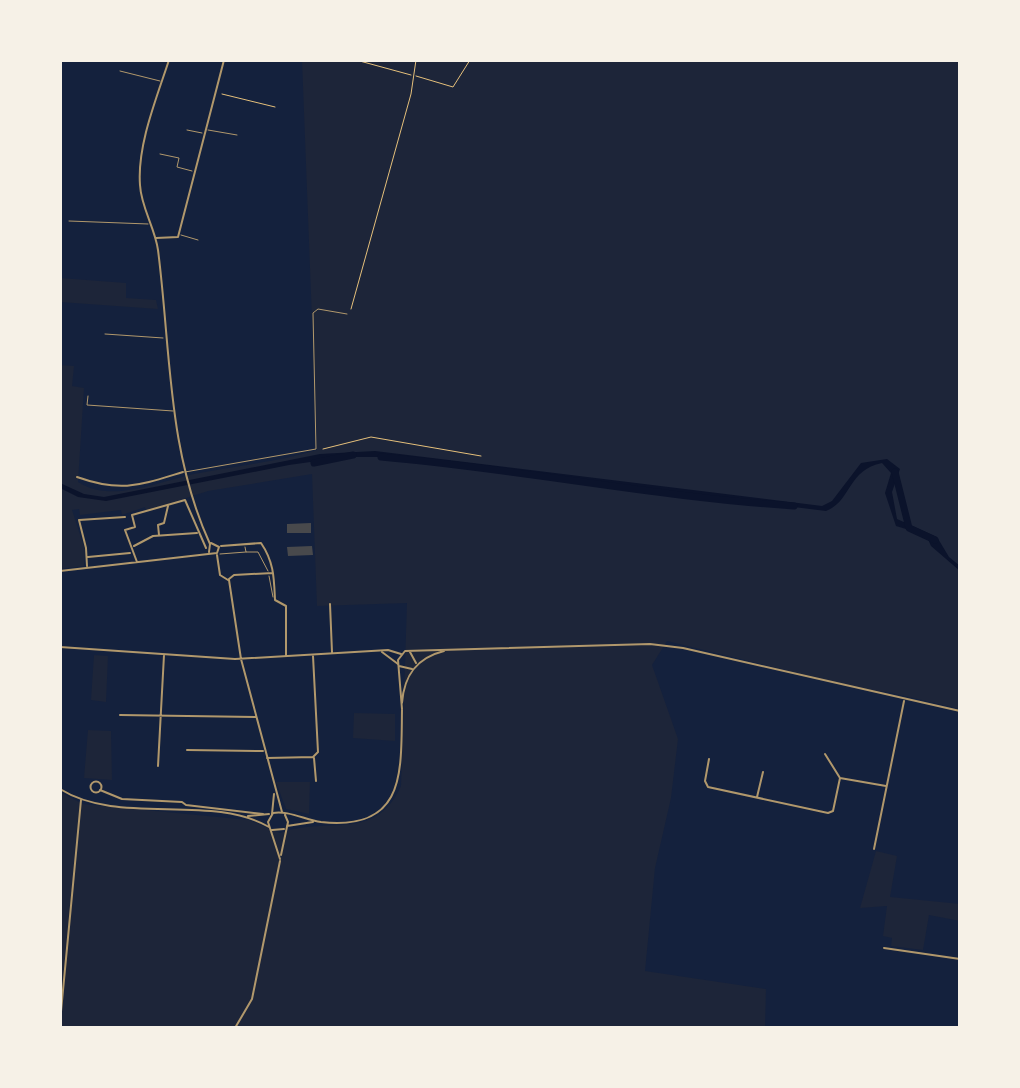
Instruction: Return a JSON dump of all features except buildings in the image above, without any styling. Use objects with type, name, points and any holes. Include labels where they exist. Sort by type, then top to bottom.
[{"type":"street","points":[[169,60],[144,147],[140,178],[155,238],[173,411],[184,474],[210,544],[209,551]]},
{"type":"street","points":[[155,238],[174,240],[179,235],[224,60]]},
{"type":"street","points":[[120,71],[162,82]]},
{"type":"street","points":[[187,130],[237,135]]},
{"type":"street","points":[[160,154],[179,158],[177,167],[194,172]]},
{"type":"street","points":[[69,221],[137,226],[150,223]]},
{"type":"street","points":[[179,235],[198,240]]},
{"type":"street","points":[[77,477],[101,486],[134,487],[184,474],[316,449],[313,313],[318,309],[347,314]]},
{"type":"street","points":[[105,334],[166,338]]},
{"type":"street","points":[[88,396],[87,405],[173,411]]},
{"type":"street","points":[[137,563],[125,530],[135,527],[132,515],[185,500],[209,551]]},
{"type":"street","points":[[160,536],[158,525],[164,523],[168,505]]},
{"type":"street","points":[[87,568],[79,520],[125,517]]},
{"type":"street","points":[[133,546],[160,536],[198,533]]},
{"type":"street","points":[[210,544],[261,543],[274,573],[275,598]]},
{"type":"street","points":[[245,544],[246,552]]},
{"type":"street","points":[[219,546],[220,575],[229,580]]},
{"type":"street","points":[[60,571],[209,551],[217,554],[258,552],[269,573],[270,595],[286,606],[286,656]]},
{"type":"street","points":[[87,558],[130,553]]},
{"type":"street","points":[[235,1028],[252,999],[287,826],[274,793],[241,659],[229,580],[233,575],[274,573]]},
{"type":"street","points":[[330,604],[332,653]]},
{"type":"street","points":[[402,709],[398,664],[405,651],[650,644],[706,653],[904,701],[960,711]]},
{"type":"street","points":[[60,647],[241,659],[381,651],[401,654]]},
{"type":"street","points":[[381,651],[403,669],[414,667],[433,654],[453,649]]},
{"type":"street","points":[[243,816],[281,831],[287,826],[318,822],[359,822],[374,815],[392,798],[400,778],[404,685],[414,667],[415,655],[405,651]]},
{"type":"street","points":[[158,766],[164,654]]},
{"type":"street","points":[[266,758],[313,757],[318,752],[313,655]]},
{"type":"street","points":[[874,849],[904,701]]},
{"type":"street","points":[[120,715],[256,717]]},
{"type":"street","points":[[187,750],[264,751]]},
{"type":"street","points":[[709,759],[705,781],[708,787],[828,813],[833,811],[840,778],[825,754]]},
{"type":"street","points":[[313,757],[316,781]]},
{"type":"street","points":[[757,798],[763,772]]},
{"type":"street","points":[[840,778],[887,786]]},
{"type":"street","points":[[60,789],[81,799],[243,816],[283,813],[318,822]]},
{"type":"street","points":[[100,790],[115,798],[182,802],[265,814]]},
{"type":"street","points":[[274,793],[270,828],[280,859]]},
{"type":"street","points":[[60,1022],[81,799]]},
{"type":"street","points":[[185,811],[186,805]]},
{"type":"street","points":[[275,838],[283,845]]},
{"type":"street","points":[[884,948],[960,959]]},
{"type":"street","points":[[959,1028],[960,1018]]},
{"type":"path","points":[[356,60],[453,87],[470,60]]},
{"type":"path","points":[[347,314],[416,60]]},
{"type":"path","points":[[215,92],[275,107]]},
{"type":"path","points":[[316,449],[371,437],[481,456]]},
{"type":"shaded area","points":[[302,60],[960,60],[960,709],[867,690],[667,641],[652,665],[678,739],[671,798],[655,868],[645,971],[766,989],[765,1028],[60,1028],[60,792],[83,804],[249,820],[280,833],[298,828],[364,822],[390,804],[401,786],[407,603],[317,606],[312,474],[208,491],[146,511],[145,507],[122,515],[121,510],[80,515],[79,509],[72,510],[85,550],[84,566],[60,569],[60,365],[74,366],[72,386],[84,388],[78,482],[91,488],[106,491],[136,489],[194,474],[317,450]]},
{"type":"shaded area","points":[[60,278],[126,283],[126,298],[156,300],[158,309],[60,302]]},
{"type":"shaded area","points":[[375,451],[822,506],[832,501],[861,463],[887,459],[900,469],[892,492],[897,519],[937,537],[949,557],[960,566],[960,571],[931,546],[926,535],[896,526],[885,493],[891,473],[882,463],[862,472],[841,500],[826,511],[393,457],[346,457],[289,465],[106,501],[78,497],[60,488],[60,483],[84,494],[104,497],[320,454]]},
{"type":"shaded area","points":[[94,655],[108,656],[106,702],[91,700]]},
{"type":"shaded area","points":[[354,713],[395,714],[395,741],[353,738]]},
{"type":"shaded area","points":[[88,730],[111,731],[112,780],[84,778]]},
{"type":"shaded area","points":[[276,782],[310,782],[309,814],[286,809]]},
{"type":"shaded area","points":[[876,851],[897,856],[890,897],[960,904],[960,921],[929,915],[923,950],[891,946],[892,938],[883,936],[887,906],[860,908]]},
{"type":"waterway","points":[[314,463],[353,455]]},
{"type":"waterway","points":[[381,457],[794,506]]},
{"type":"waterway","points":[[895,472],[909,528],[935,540]]}]
